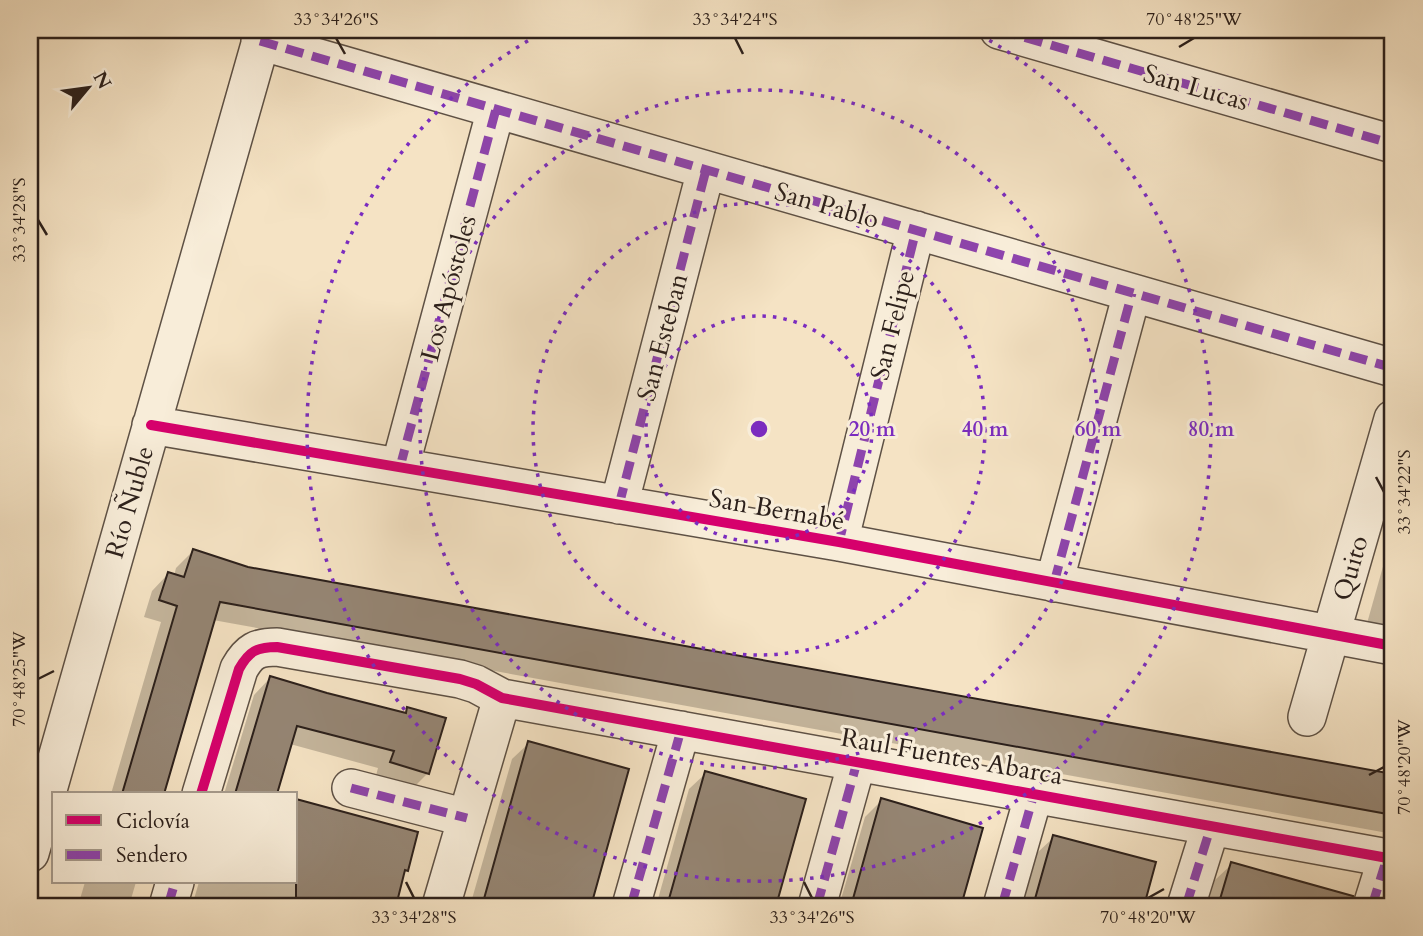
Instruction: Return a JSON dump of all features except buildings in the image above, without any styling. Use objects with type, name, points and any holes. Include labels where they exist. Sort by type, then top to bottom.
[{"type":"street","name":"San Lucas","points":[[999,30],[1393,144]]},
{"type":"street","name":"San Pablo","points":[[262,36],[496,109],[1393,368]]},
{"type":"street","name":"Río Ñuble","points":[[30,853],[262,36]]},
{"type":"street","name":"Los Apóstoles","points":[[400,467],[496,109]]},
{"type":"street","name":"San Esteban","points":[[619,505],[706,170]]},
{"type":"street","name":"San Felipe","points":[[839,542],[916,230]]},
{"type":"street","points":[[1054,583],[1132,293]]},
{"type":"street","name":"Quito","points":[[1307,717],[1393,419]]},
{"type":"street","name":"San Bernabé","points":[[151,425],[839,542],[1393,646]]},
{"type":"street","name":"Raul Fuentes Abarca","points":[[202,792],[239,669],[245,658],[254,650],[277,647],[460,679],[502,698],[1390,858]]},
{"type":"street","points":[[441,906],[502,698]]},
{"type":"street","points":[[631,906],[681,730]]},
{"type":"street","points":[[817,906],[857,762]]},
{"type":"street","points":[[351,788],[467,818]]},
{"type":"street","points":[[1002,906],[1034,794]]},
{"type":"street","points":[[1186,906],[1210,826]]},
{"type":"street","points":[[1373,906],[1390,858]]},
{"type":"street","points":[[168,906],[174,884]]},
{"type":"marked path","points":[[999,30],[1393,144]]},
{"type":"marked path","points":[[260,41],[1393,368]]},
{"type":"marked path","points":[[400,467],[496,109]]},
{"type":"marked path","points":[[619,505],[706,170]]},
{"type":"marked path","points":[[835,542],[839,542],[916,230]]},
{"type":"marked path","points":[[1054,583],[1132,293]]},
{"type":"marked path","points":[[631,906],[681,730]]},
{"type":"marked path","points":[[817,906],[857,762]]},
{"type":"marked path","points":[[351,788],[467,818]]},
{"type":"marked path","points":[[1002,906],[1034,794]]},
{"type":"marked path","points":[[1186,906],[1211,826]]},
{"type":"marked path","points":[[1372,906],[1387,858]]},
{"type":"marked path","points":[[168,906],[174,884]]},
{"type":"cycle path","points":[[151,425],[839,542],[1393,646]]},
{"type":"cycle path","points":[[202,792],[239,669],[254,651],[277,647],[460,679],[502,698],[1393,859]]}]
